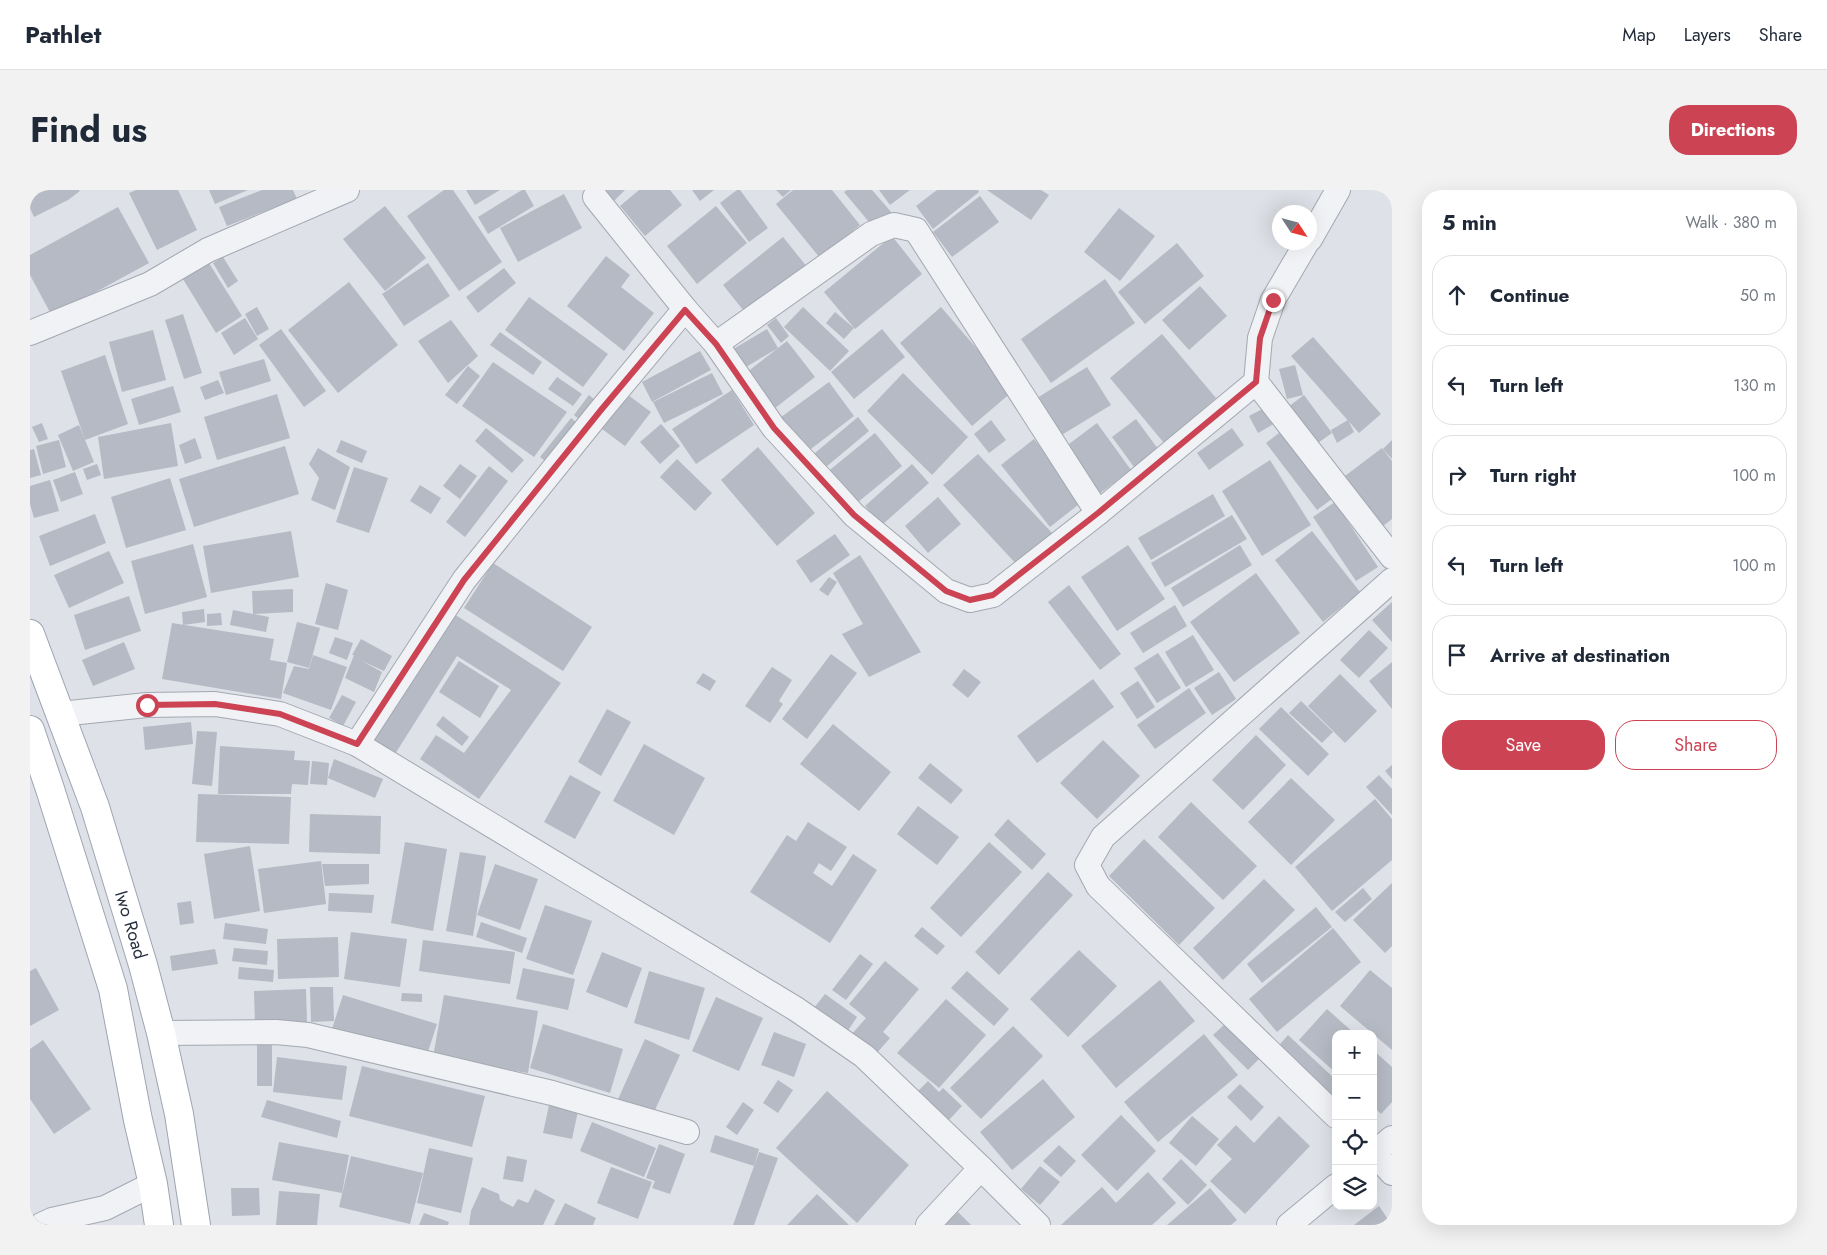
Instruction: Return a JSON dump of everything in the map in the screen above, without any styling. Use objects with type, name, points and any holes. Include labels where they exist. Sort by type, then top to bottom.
[{"type":"main road","name":"Iwo Road","points":[[30,634],[95,807],[143,965],[161,1033],[178,1114],[196,1225]]},
{"type":"main road","name":"Iwo Road","points":[[30,730],[113,989],[138,1120],[153,1184],[159,1225]]},
{"type":"street","points":[[30,333],[150,284],[208,250],[347,190]]},
{"type":"street","points":[[1317,227],[1338,190]]},
{"type":"street","points":[[596,197],[685,310],[716,344],[774,428],[834,494],[854,515],[946,591],[970,600],[993,595],[1098,513],[1256,382]]},
{"type":"street","points":[[716,344],[871,234],[894,225],[916,230],[1098,513]]},
{"type":"street","points":[[1302,250],[1273,300],[1260,338],[1256,382],[1392,557]]},
{"type":"street","points":[[357,744],[464,580],[601,410],[685,310]]},
{"type":"street","points":[[1332,1112],[1098,886],[1087,864],[1103,837],[1392,580]]},
{"type":"street","points":[[60,714],[147,705],[215,704],[280,714],[357,744],[796,1009],[864,1056],[1038,1225]]},
{"type":"street","points":[[161,1033],[276,1032],[308,1035],[552,1093],[687,1132]]},
{"type":"street","points":[[1377,1150],[1392,1138]]},
{"type":"street","points":[[1377,1156],[1392,1173]]},
{"type":"street","points":[[928,1225],[981,1168]]},
{"type":"street","points":[[42,1225],[52,1220],[77,1220],[153,1184]]},
{"type":"street","points":[[1289,1225],[1332,1189]]},
{"type":"building","points":[[30,190],[80,191],[68,200],[34,217],[30,208]]},
{"type":"building","points":[[136,190],[178,190],[197,230],[157,250],[129,193]]},
{"type":"building","points":[[209,190],[248,190],[215,204]]},
{"type":"building","points":[[262,190],[293,190],[297,199],[227,226],[219,207]]},
{"type":"building","points":[[444,190],[453,190],[502,262],[459,291],[407,216]]},
{"type":"building","points":[[466,190],[500,190],[475,205]]},
{"type":"building","points":[[525,190],[534,206],[488,234],[478,217]]},
{"type":"building","points":[[600,190],[625,190],[612,203]]},
{"type":"building","points":[[639,190],[670,190],[682,205],[645,236],[620,206]]},
{"type":"building","points":[[692,190],[714,190],[700,201]]},
{"type":"building","points":[[737,190],[740,190],[768,228],[749,242],[720,203]]},
{"type":"building","points":[[776,190],[791,190],[783,197]]},
{"type":"building","points":[[793,190],[832,190],[860,225],[820,258],[776,204]]},
{"type":"building","points":[[847,190],[872,190],[892,213],[874,228],[844,192]]},
{"type":"building","points":[[879,190],[910,190],[890,205]]},
{"type":"building","points":[[937,190],[978,190],[979,192],[933,229],[916,206]]},
{"type":"building","points":[[987,190],[1041,190],[1049,195],[1031,220]]},
{"type":"building","points":[[564,194],[582,228],[518,262],[500,228]]},
{"type":"building","points":[[980,196],[999,222],[952,257],[933,232]]},
{"type":"building","points":[[385,206],[426,258],[385,291],[343,239]]},
{"type":"building","points":[[716,206],[747,243],[697,284],[667,246]]},
{"type":"building","points":[[118,207],[149,263],[52,316],[30,275],[30,255]]},
{"type":"building","points":[[1119,208],[1155,236],[1120,281],[1084,252]]},
{"type":"building","points":[[892,236],[922,274],[855,329],[824,292]]},
{"type":"building","points":[[783,237],[808,268],[748,316],[723,285]]},
{"type":"building","points":[[1177,243],[1204,276],[1145,324],[1118,292]]},
{"type":"building","points":[[606,256],[630,275],[621,287],[654,313],[624,351],[567,306]]},
{"type":"building","points":[[223,257],[238,281],[228,288],[213,263]]},
{"type":"building","points":[[209,263],[242,316],[216,333],[183,279]]},
{"type":"building","points":[[428,263],[450,296],[404,326],[382,294]]},
{"type":"building","points":[[504,268],[516,283],[478,313],[466,297]]},
{"type":"building","points":[[1105,279],[1135,323],[1051,383],[1021,339]]},
{"type":"building","points":[[349,282],[398,345],[338,393],[288,330]]},
{"type":"building","points":[[1200,286],[1227,316],[1189,350],[1162,320]]},
{"type":"building","points":[[529,297],[608,354],[583,387],[505,330]]},
{"type":"building","points":[[257,307],[269,329],[257,336],[245,314]]},
{"type":"building","points":[[803,307],[849,351],[830,371],[784,327]]},
{"type":"building","points":[[941,307],[1013,391],[972,426],[900,343]]},
{"type":"building","points":[[835,312],[854,328],[844,339],[826,323]]},
{"type":"building","points":[[183,314],[202,373],[184,379],[165,320]]},
{"type":"building","points":[[245,318],[258,339],[234,355],[221,333]]},
{"type":"building","points":[[776,318],[789,336],[781,343],[767,325]]},
{"type":"building","points":[[451,320],[478,356],[448,383],[418,341]]},
{"type":"building","points":[[281,329],[326,391],[304,407],[259,345]]},
{"type":"building","points":[[767,329],[778,348],[741,370],[730,351]]},
{"type":"building","points":[[882,329],[905,357],[854,399],[831,372]]},
{"type":"building","points":[[153,330],[166,380],[122,392],[109,342]]},
{"type":"building","points":[[500,332],[542,362],[533,375],[490,345]]},
{"type":"building","points":[[1162,334],[1216,398],[1164,443],[1110,378]]},
{"type":"building","points":[[1313,337],[1381,414],[1359,433],[1291,356]]},
{"type":"building","points":[[787,341],[815,377],[770,412],[742,376]]},
{"type":"building","points":[[700,351],[711,370],[652,402],[642,382]]},
{"type":"building","points":[[105,355],[128,424],[85,440],[61,371]]},
{"type":"building","points":[[264,359],[271,381],[226,395],[219,372]]},
{"type":"building","points":[[493,362],[567,412],[534,457],[462,406]]},
{"type":"building","points":[[1295,365],[1303,395],[1287,399],[1279,369]]},
{"type":"building","points":[[468,366],[480,376],[457,404],[445,395]]},
{"type":"building","points":[[1087,367],[1111,405],[1060,436],[1037,398]]},
{"type":"building","points":[[712,373],[723,394],[664,423],[653,402]]},
{"type":"building","points":[[903,373],[968,437],[932,475],[867,411]]},
{"type":"building","points":[[557,377],[582,394],[573,406],[548,389]]},
{"type":"building","points":[[218,380],[224,393],[205,400],[200,387]]},
{"type":"building","points":[[829,382],[854,416],[803,455],[777,420]]},
{"type":"building","points":[[173,386],[181,412],[139,425],[131,399]]},
{"type":"building","points":[[732,390],[754,425],[696,464],[672,429]]},
{"type":"building","points":[[624,392],[651,412],[625,446],[598,426]]},
{"type":"building","points":[[277,394],[290,438],[217,460],[204,417]]},
{"type":"building","points":[[589,395],[602,406],[587,426],[574,415]]},
{"type":"building","points":[[1304,395],[1332,433],[1315,445],[1288,407]]},
{"type":"building","points":[[1268,406],[1277,422],[1258,433],[1249,416]]},
{"type":"building","points":[[858,417],[869,431],[820,472],[809,458]]},
{"type":"building","points":[[571,418],[583,427],[552,466],[540,457]]},
{"type":"building","points":[[1136,419],[1161,453],[1137,471],[1112,437]]},
{"type":"building","points":[[991,420],[1006,440],[989,453],[974,434]]},
{"type":"building","points":[[1348,420],[1354,432],[1337,443],[1331,430]]},
{"type":"building","points":[[42,423],[48,439],[39,442],[32,427]]},
{"type":"building","points":[[171,423],[178,466],[104,479],[98,437]]},
{"type":"building","points":[[1097,423],[1131,470],[1095,497],[1061,450]]},
{"type":"building","points":[[661,424],[680,446],[660,464],[640,442]]},
{"type":"building","points":[[79,425],[94,462],[73,471],[58,435]]},
{"type":"building","points":[[486,428],[524,460],[512,473],[475,441]]},
{"type":"building","points":[[1232,428],[1244,445],[1209,470],[1197,453]]},
{"type":"building","points":[[1284,429],[1336,496],[1317,510],[1266,443]]},
{"type":"building","points":[[875,433],[902,466],[852,507],[825,474]]},
{"type":"building","points":[[195,438],[202,458],[185,464],[179,445]]},
{"type":"building","points":[[1034,439],[1083,501],[1050,527],[1001,465]]},
{"type":"building","points":[[59,440],[66,467],[43,474],[36,446]]},
{"type":"building","points":[[341,440],[367,451],[362,463],[336,452]]},
{"type":"building","points":[[1392,440],[1392,459],[1383,449]]},
{"type":"building","points":[[285,446],[299,494],[194,527],[179,479]]},
{"type":"building","points":[[758,447],[815,513],[777,546],[721,480]]},
{"type":"building","points":[[318,448],[350,467],[335,510],[311,500],[319,478],[309,464]]},
{"type":"building","points":[[1382,448],[1392,461],[1392,519],[1383,526],[1345,476]]},
{"type":"building","points":[[34,449],[41,475],[30,478],[30,450]]},
{"type":"building","points":[[978,454],[1054,535],[1019,567],[943,485]]},
{"type":"building","points":[[677,459],[712,493],[695,511],[660,477]]},
{"type":"building","points":[[1270,460],[1311,525],[1262,556],[1222,491]]},
{"type":"building","points":[[97,464],[101,475],[87,480],[83,469]]},
{"type":"building","points":[[460,464],[477,476],[460,499],[443,486]]},
{"type":"building","points":[[912,464],[929,483],[882,525],[865,506]]},
{"type":"building","points":[[489,466],[508,481],[465,537],[446,522]]},
{"type":"building","points":[[354,467],[388,478],[369,533],[336,522]]},
{"type":"building","points":[[75,472],[83,494],[61,502],[53,480]]},
{"type":"building","points":[[170,478],[186,530],[126,548],[111,497]]},
{"type":"building","points":[[50,480],[59,511],[34,518],[30,504],[30,486]]},
{"type":"building","points":[[420,485],[441,498],[431,514],[410,501]]},
{"type":"building","points":[[1213,494],[1225,516],[1151,560],[1138,538]]},
{"type":"building","points":[[938,497],[961,524],[928,553],[905,526]]},
{"type":"building","points":[[1335,502],[1378,567],[1356,581],[1313,517]]},
{"type":"building","points":[[95,514],[106,543],[50,566],[39,536]]},
{"type":"building","points":[[1232,515],[1247,539],[1165,587],[1151,563]]},
{"type":"building","points":[[291,531],[299,577],[211,593],[203,546]]},
{"type":"building","points":[[1312,531],[1360,592],[1323,622],[1275,560]]},
{"type":"building","points":[[835,534],[850,555],[811,583],[796,561]]},
{"type":"building","points":[[193,544],[207,597],[145,614],[131,561]]},
{"type":"building","points":[[1128,545],[1165,599],[1117,631],[1081,577]]},
{"type":"building","points":[[1240,545],[1252,565],[1183,607],[1171,588]]},
{"type":"building","points":[[109,551],[124,583],[69,608],[54,575]]},
{"type":"building","points":[[860,555],[921,652],[869,677],[842,634],[863,624],[833,573]]},
{"type":"building","points":[[493,563],[592,627],[563,671],[464,608]]},
{"type":"building","points":[[1256,573],[1300,633],[1234,682],[1190,622]]},
{"type":"building","points":[[829,577],[837,582],[828,596],[819,590]]},
{"type":"building","points":[[326,583],[348,590],[338,630],[315,624]]},
{"type":"building","points":[[1069,585],[1121,654],[1100,670],[1048,602]]},
{"type":"building","points":[[293,589],[293,612],[254,614],[269,617],[266,632],[230,625],[233,610],[253,614],[252,591]]},
{"type":"building","points":[[129,596],[141,631],[85,650],[74,615]]},
{"type":"building","points":[[1392,602],[1392,642],[1372,620]]},
{"type":"building","points":[[1175,605],[1187,626],[1143,653],[1130,633]]},
{"type":"building","points":[[204,609],[205,622],[183,625],[182,612]]},
{"type":"building","points":[[451,612],[561,683],[479,799],[420,759],[436,735],[464,753],[511,690],[457,656],[395,754],[371,739]]},
{"type":"building","points":[[221,613],[222,625],[207,626],[207,614]]},
{"type":"building","points":[[297,622],[320,628],[309,668],[287,662]]},
{"type":"building","points":[[172,623],[274,639],[270,660],[287,663],[281,699],[162,679]]},
{"type":"building","points":[[1369,630],[1388,648],[1359,678],[1340,660]]},
{"type":"building","points":[[1193,635],[1214,670],[1186,687],[1165,652]]},
{"type":"building","points":[[335,637],[353,643],[347,660],[329,653]]},
{"type":"building","points":[[361,639],[392,656],[384,671],[362,661],[382,672],[374,692],[345,678],[354,655],[352,655]]},
{"type":"building","points":[[124,642],[135,669],[93,686],[82,660]]},
{"type":"building","points":[[1158,653],[1181,688],[1157,703],[1134,668]]},
{"type":"building","points":[[831,654],[857,673],[807,739],[782,719]]},
{"type":"building","points":[[313,655],[347,667],[331,710],[283,693],[294,666],[309,669]]},
{"type":"building","points":[[459,661],[499,686],[480,718],[439,692]]},
{"type":"building","points":[[1392,662],[1392,709],[1369,681]]},
{"type":"building","points":[[772,667],[792,680],[779,701],[783,704],[770,723],[745,706]]},
{"type":"building","points":[[964,669],[981,682],[968,698],[952,685]]},
{"type":"building","points":[[1219,672],[1236,699],[1212,715],[1194,688]]},
{"type":"building","points":[[703,673],[716,681],[710,691],[696,683]]},
{"type":"building","points":[[1340,674],[1377,711],[1345,743],[1308,706]]},
{"type":"building","points":[[1093,679],[1114,707],[1037,763],[1017,736]]},
{"type":"building","points":[[1138,681],[1155,707],[1137,719],[1120,693]]},
{"type":"building","points":[[1189,688],[1206,713],[1155,749],[1137,725]]},
{"type":"building","points":[[342,695],[356,702],[343,726],[329,718]]},
{"type":"building","points":[[1301,701],[1333,732],[1322,743],[1289,713]]},
{"type":"building","points":[[1281,707],[1329,754],[1308,776],[1259,729]]},
{"type":"building","points":[[607,709],[631,722],[601,776],[578,762]]},
{"type":"building","points":[[443,716],[469,737],[462,746],[436,725]]},
{"type":"building","points":[[191,722],[193,744],[145,750],[143,727]]},
{"type":"building","points":[[833,724],[891,772],[859,811],[800,764]]},
{"type":"building","points":[[197,731],[217,732],[212,786],[192,784]]},
{"type":"building","points":[[1256,735],[1286,765],[1243,810],[1212,780]]},
{"type":"building","points":[[1103,740],[1140,776],[1097,819],[1060,783]]},
{"type":"building","points":[[644,744],[705,778],[674,835],[613,801]]},
{"type":"building","points":[[220,746],[295,751],[294,760],[310,761],[308,785],[292,784],[291,794],[218,794]]},
{"type":"building","points":[[334,759],[383,779],[375,798],[328,778]]},
{"type":"building","points":[[312,761],[329,763],[327,785],[310,784]]},
{"type":"building","points":[[930,763],[963,790],[951,804],[918,778]]},
{"type":"building","points":[[1392,765],[1392,779],[1385,771]]},
{"type":"building","points":[[570,775],[601,792],[575,839],[544,822]]},
{"type":"building","points":[[1379,775],[1392,789],[1392,815],[1366,787]]},
{"type":"building","points":[[1291,778],[1335,820],[1291,865],[1248,822]]},
{"type":"building","points":[[198,794],[291,797],[289,844],[196,842]]},
{"type":"building","points":[[1375,799],[1392,819],[1392,860],[1332,911],[1295,867]]},
{"type":"building","points":[[1191,802],[1257,866],[1223,900],[1158,837]]},
{"type":"building","points":[[918,806],[959,837],[937,865],[897,834]]},
{"type":"building","points":[[310,814],[381,816],[380,854],[309,852]]},
{"type":"building","points":[[1008,819],[1046,854],[1032,870],[994,835]]},
{"type":"building","points":[[808,822],[847,847],[831,871],[819,863],[813,873],[832,886],[853,854],[877,870],[830,943],[750,892],[787,835],[796,841]]},
{"type":"building","points":[[1144,839],[1215,908],[1179,945],[1109,876]]},
{"type":"building","points":[[405,842],[447,849],[433,931],[391,923]]},
{"type":"building","points":[[989,842],[1022,872],[961,937],[930,908]]},
{"type":"building","points":[[250,846],[260,911],[214,919],[204,854]]},
{"type":"building","points":[[460,852],[486,856],[473,936],[446,931]]},
{"type":"building","points":[[321,861],[326,904],[264,913],[258,869]]},
{"type":"building","points":[[322,864],[369,864],[369,884],[325,886]]},
{"type":"building","points":[[495,864],[538,879],[520,930],[477,915]]},
{"type":"building","points":[[1048,872],[1073,895],[999,975],[975,952]]},
{"type":"building","points":[[1264,879],[1295,910],[1223,980],[1193,948]]},
{"type":"building","points":[[1392,883],[1392,946],[1385,953],[1353,920]]},
{"type":"building","points":[[1363,888],[1372,899],[1345,922],[1335,912]]},
{"type":"building","points":[[329,893],[374,895],[372,913],[328,911]]},
{"type":"building","points":[[191,901],[194,923],[180,925],[177,903]]},
{"type":"building","points":[[545,905],[592,921],[573,975],[526,959]]},
{"type":"building","points":[[1316,907],[1332,927],[1262,983],[1247,964]]},
{"type":"building","points":[[481,922],[527,938],[522,953],[476,937]]},
{"type":"building","points":[[225,923],[268,929],[266,944],[223,939]]},
{"type":"building","points":[[922,927],[945,946],[937,955],[914,936]]},
{"type":"building","points":[[1333,928],[1361,962],[1277,1032],[1249,999]]},
{"type":"building","points":[[351,932],[407,939],[400,987],[344,979]]},
{"type":"building","points":[[338,937],[339,977],[278,979],[277,939]]},
{"type":"building","points":[[423,940],[515,952],[510,984],[419,971]]},
{"type":"building","points":[[234,948],[268,951],[267,965],[232,961]]},
{"type":"building","points":[[215,949],[218,964],[172,971],[170,956]]},
{"type":"building","points":[[1079,950],[1117,986],[1068,1037],[1030,999]]},
{"type":"building","points":[[602,952],[642,968],[627,1008],[586,992]]},
{"type":"building","points":[[860,954],[873,964],[846,1000],[832,990]]},
{"type":"building","points":[[885,961],[919,989],[883,1032],[890,1038],[876,1054],[852,1034],[866,1018],[849,1004]]},
{"type":"building","points":[[239,967],[274,970],[273,982],[238,979]]},
{"type":"building","points":[[36,968],[59,1010],[30,1026],[30,971]]},
{"type":"building","points":[[523,968],[575,979],[568,1010],[516,999]]},
{"type":"building","points":[[1370,970],[1392,988],[1392,1050],[1377,1037],[1377,1030],[1368,1030],[1340,1006]]},
{"type":"building","points":[[649,971],[705,988],[689,1040],[634,1023]]},
{"type":"building","points":[[967,971],[1009,1009],[994,1026],[951,988]]},
{"type":"building","points":[[1160,980],[1195,1021],[1116,1088],[1081,1046]]},
{"type":"building","points":[[310,987],[333,987],[334,1021],[311,1022]]},
{"type":"building","points":[[306,989],[307,1022],[255,1024],[254,991]]},
{"type":"building","points":[[402,993],[422,994],[422,1002],[401,1001]]},
{"type":"building","points":[[825,994],[857,1017],[847,1032],[814,1008]]},
{"type":"building","points":[[343,995],[437,1024],[425,1061],[331,1032]]},
{"type":"building","points":[[444,995],[538,1011],[528,1073],[433,1057]]},
{"type":"building","points":[[716,997],[763,1018],[739,1071],[692,1051]]},
{"type":"building","points":[[946,999],[986,1035],[939,1088],[897,1053]]},
{"type":"building","points":[[1327,1009],[1351,1030],[1332,1030],[1332,1069],[1299,1040]]},
{"type":"building","points":[[1226,1023],[1261,1057],[1248,1070],[1213,1035]]},
{"type":"building","points":[[543,1024],[623,1049],[610,1093],[530,1068]]},
{"type":"building","points":[[1013,1026],[1043,1056],[981,1119],[950,1088]]},
{"type":"building","points":[[774,1032],[806,1044],[794,1077],[761,1065]]},
{"type":"building","points":[[1204,1034],[1238,1075],[1158,1142],[1124,1102]]},
{"type":"building","points":[[1288,1035],[1332,1076],[1332,1102],[1276,1049]]},
{"type":"building","points":[[645,1039],[680,1055],[650,1121],[615,1106]]},
{"type":"building","points":[[43,1040],[91,1109],[54,1134],[30,1099],[30,1049]]},
{"type":"building","points":[[257,1044],[272,1044],[272,1086],[257,1086]]},
{"type":"building","points":[[1377,1054],[1392,1067],[1392,1102],[1381,1114],[1377,1110]]},
{"type":"building","points":[[277,1057],[347,1066],[342,1100],[273,1092]]},
{"type":"building","points":[[362,1066],[485,1096],[472,1147],[349,1116]]},
{"type":"building","points":[[1043,1079],[1075,1117],[1012,1170],[980,1132]]},
{"type":"building","points":[[778,1080],[793,1090],[778,1113],[763,1103]]},
{"type":"building","points":[[928,1081],[939,1092],[943,1088],[962,1106],[948,1121],[918,1091]]},
{"type":"building","points":[[1240,1084],[1264,1107],[1251,1121],[1227,1097]]},
{"type":"building","points":[[827,1091],[909,1165],[857,1223],[776,1148]]},
{"type":"building","points":[[267,1100],[341,1121],[337,1138],[261,1117]]},
{"type":"building","points":[[743,1102],[754,1110],[737,1135],[726,1127]]},
{"type":"building","points":[[549,1105],[578,1111],[572,1139],[543,1133]]},
{"type":"building","points":[[1121,1115],[1156,1151],[1117,1191],[1081,1155]]},
{"type":"building","points":[[1192,1116],[1219,1139],[1196,1166],[1169,1143]]},
{"type":"building","points":[[1279,1116],[1310,1146],[1245,1214],[1210,1181],[1232,1159],[1217,1145],[1236,1125],[1254,1143]]},
{"type":"building","points":[[592,1122],[656,1148],[644,1177],[580,1151]]},
{"type":"building","points":[[715,1135],[759,1149],[754,1166],[710,1152]]},
{"type":"building","points":[[279,1142],[349,1155],[342,1193],[272,1180]]},
{"type":"building","points":[[659,1144],[685,1154],[670,1194],[652,1188],[655,1181],[646,1178]]},
{"type":"building","points":[[1059,1145],[1076,1161],[1061,1177],[1043,1161]]},
{"type":"building","points":[[429,1148],[473,1158],[461,1213],[417,1203]]},
{"type":"building","points":[[759,1152],[778,1158],[754,1225],[733,1225]]},
{"type":"building","points":[[351,1156],[423,1173],[410,1224],[339,1207]]},
{"type":"building","points":[[507,1156],[527,1160],[523,1182],[503,1179]]},
{"type":"building","points":[[1181,1159],[1207,1185],[1188,1205],[1162,1179]]},
{"type":"building","points":[[1040,1166],[1060,1182],[1040,1205],[1021,1189]]},
{"type":"building","points":[[611,1167],[652,1182],[638,1219],[597,1203]]},
{"type":"building","points":[[1148,1172],[1176,1203],[1152,1225],[1061,1225],[1102,1187],[1116,1203]]},
{"type":"building","points":[[482,1187],[499,1194],[500,1200],[513,1207],[518,1199],[528,1203],[535,1189],[555,1200],[543,1225],[469,1225],[471,1211]]},
{"type":"building","points":[[231,1188],[259,1188],[260,1215],[232,1216]]},
{"type":"building","points":[[1210,1188],[1237,1220],[1231,1225],[1167,1225]]},
{"type":"building","points":[[279,1191],[320,1194],[317,1225],[276,1225]]},
{"type":"building","points":[[817,1194],[849,1225],[787,1225]]},
{"type":"building","points":[[565,1203],[596,1218],[593,1225],[554,1225]]},
{"type":"building","points":[[1379,1206],[1392,1225],[1354,1225],[1374,1210],[1377,1210]]},
{"type":"building","points":[[958,1212],[971,1225],[944,1225]]},
{"type":"building","points":[[424,1213],[449,1222],[448,1225],[419,1225]]},
{"type":"route","points":[[147,705],[215,704],[280,714],[357,744],[464,580],[601,410],[685,310],[716,344],[774,428],[854,515],[946,591],[970,600],[993,595],[1098,513],[1256,382],[1260,338],[1273,300]]}]
